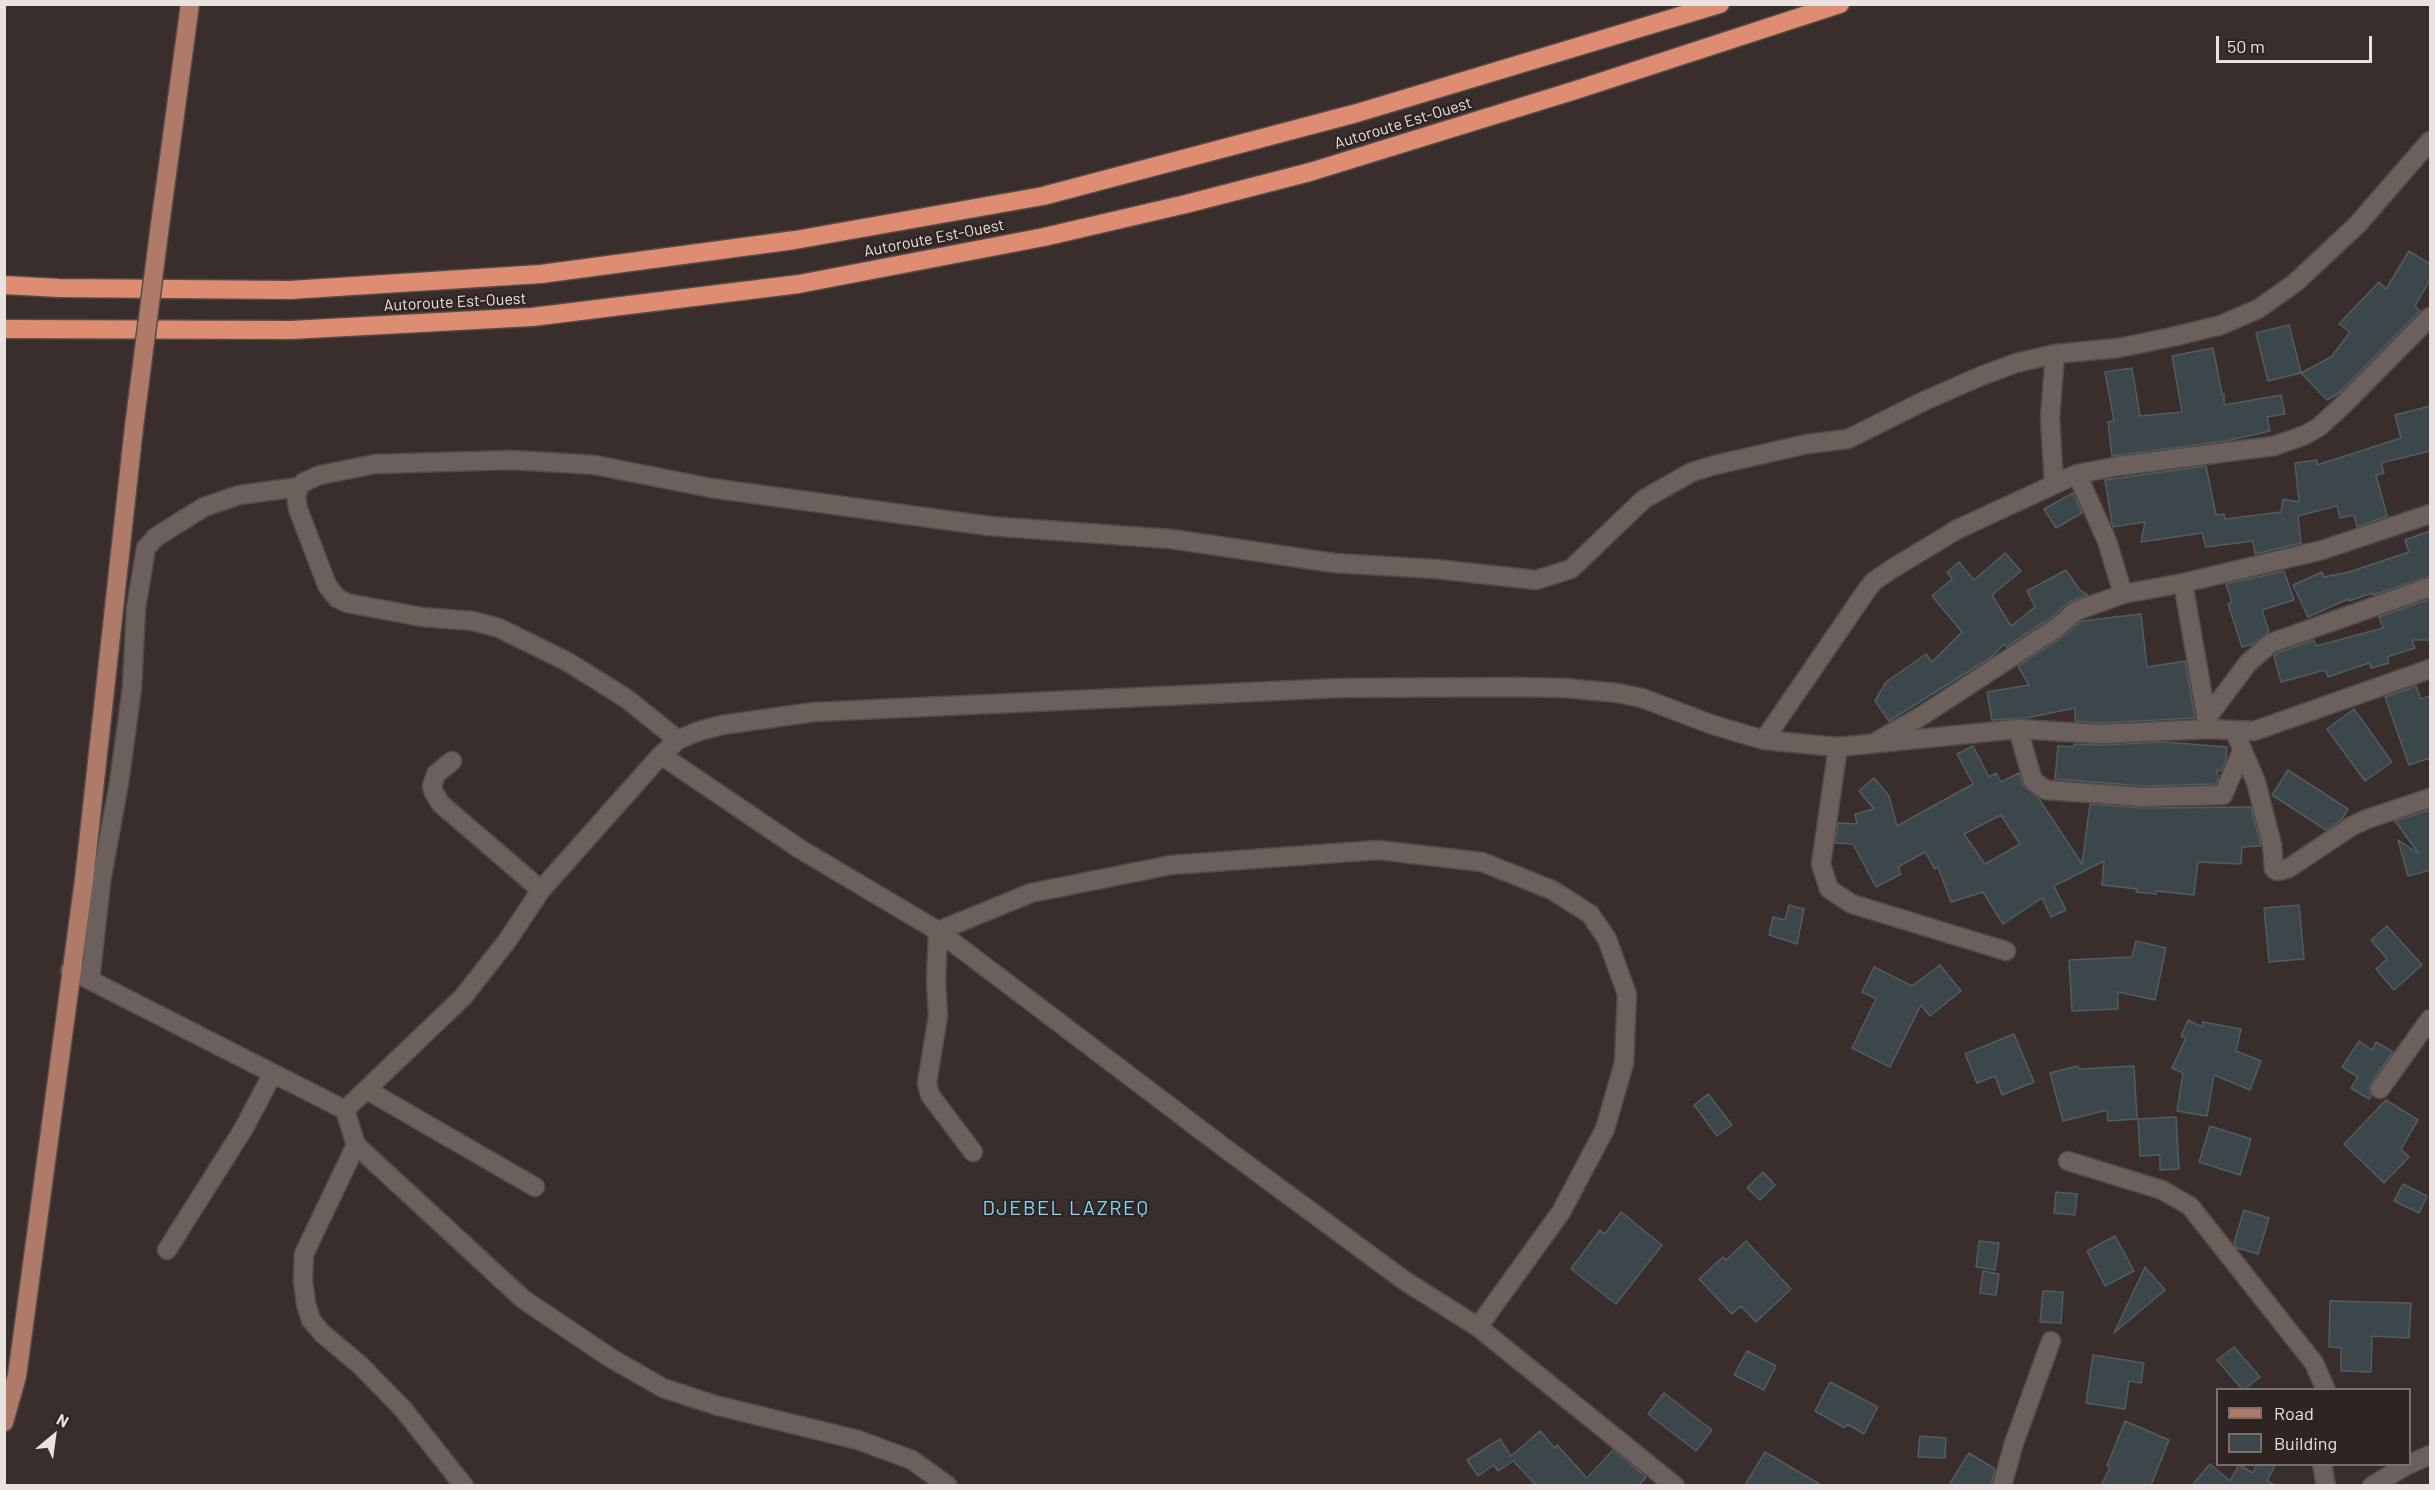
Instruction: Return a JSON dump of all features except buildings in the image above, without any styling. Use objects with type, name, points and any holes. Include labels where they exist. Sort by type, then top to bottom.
[{"type":"highway","name":"Autoroute Est-Ouest","points":[[4,285],[59,288],[290,290],[541,274],[795,240],[1043,196],[1357,113],[1720,4]]},
{"type":"highway","name":"Autoroute Est-Ouest","points":[[4,329],[291,330],[521,318],[799,284],[1044,237],[1310,172],[1576,90],[1840,4]]},
{"type":"main road","points":[[4,1422],[84,880],[134,427],[190,4]]},
{"type":"street","points":[[678,740],[627,699],[568,662],[499,628],[473,621],[422,617],[347,603],[337,598],[327,585],[298,509],[296,495],[299,487],[304,482],[320,475],[375,464],[512,460],[595,465],[711,488],[989,526],[1171,539],[1334,563],[1436,568],[1536,580],[1571,569],[1644,499],[1692,472],[1807,444],[1848,439],[1981,375],[2016,363],[2055,354],[2118,348],[2172,337],[2221,325],[2258,309],[2295,282],[2358,224],[2430,141]]},
{"type":"street","points":[[1764,740],[1873,582],[1958,529],[2077,474],[2119,466],[2274,446],[2305,435],[2319,427],[2343,405],[2430,317]]},
{"type":"street","points":[[2054,483],[2050,448],[2050,418],[2055,354]]},
{"type":"street","points":[[2077,474],[2107,541],[2123,594]]},
{"type":"street","points":[[90,981],[101,882],[119,783],[132,688],[136,608],[146,548],[156,537],[204,507],[239,495],[299,487]]},
{"type":"street","points":[[1872,744],[1920,717],[2056,628],[2076,611],[2123,594],[2183,583],[2322,550],[2430,514]]},
{"type":"street","points":[[2183,583],[2207,724]]},
{"type":"street","points":[[2207,724],[2248,663],[2271,643],[2430,587]]},
{"type":"street","points":[[345,1110],[463,997],[507,941],[541,890],[661,755],[678,740],[722,725],[814,712],[1340,688],[1565,688],[1618,693],[1642,698],[1713,725],[1764,740],[1838,747],[2018,729],[2101,734],[2207,724],[2234,730],[2254,731],[2271,727],[2430,669]]},
{"type":"street","points":[[2018,729],[2033,782],[2046,790],[2143,797],[2223,795],[2242,751]]},
{"type":"street","points":[[2234,730],[2256,782],[2272,845],[2274,869],[2277,871],[2289,868],[2352,826],[2430,798]]},
{"type":"street","points":[[1838,747],[1821,864],[1829,889],[1852,904],[2006,951]]},
{"type":"street","points":[[661,755],[800,849],[938,931],[1405,1281],[1478,1327],[1676,1485]]},
{"type":"street","points":[[452,760],[436,774],[432,786],[434,793],[449,811],[541,890]]},
{"type":"street","points":[[938,931],[1031,893],[1172,865],[1378,850],[1482,862],[1552,890],[1590,914],[1606,939],[1627,994],[1624,1063],[1605,1129],[1561,1212],[1478,1327]]},
{"type":"street","points":[[938,931],[936,982],[938,1016],[927,1083],[930,1095],[973,1152]]},
{"type":"street","points":[[70,970],[272,1075],[345,1110],[356,1145],[524,1299],[609,1357],[654,1383],[715,1405],[858,1440],[912,1461],[948,1485]]},
{"type":"street","points":[[2380,1089],[2430,1019]]},
{"type":"street","points":[[167,1250],[244,1128],[272,1075]]},
{"type":"street","points":[[367,1089],[535,1187]]},
{"type":"street","points":[[356,1145],[304,1254],[303,1281],[311,1320],[403,1409],[464,1485]]},
{"type":"street","points":[[2068,1161],[2162,1190],[2190,1206],[2314,1363],[2326,1388]]},
{"type":"street","points":[[2002,1485],[2014,1443],[2051,1341]]},
{"type":"street","points":[[2411,1463],[2430,1455]]},
{"type":"street","points":[[2322,1466],[2326,1485]]},
{"type":"street","points":[[2372,1485],[2405,1466]]},
{"type":"district","name":"DJEBEL LAZREQ","points":[[1066,1208]]}]
